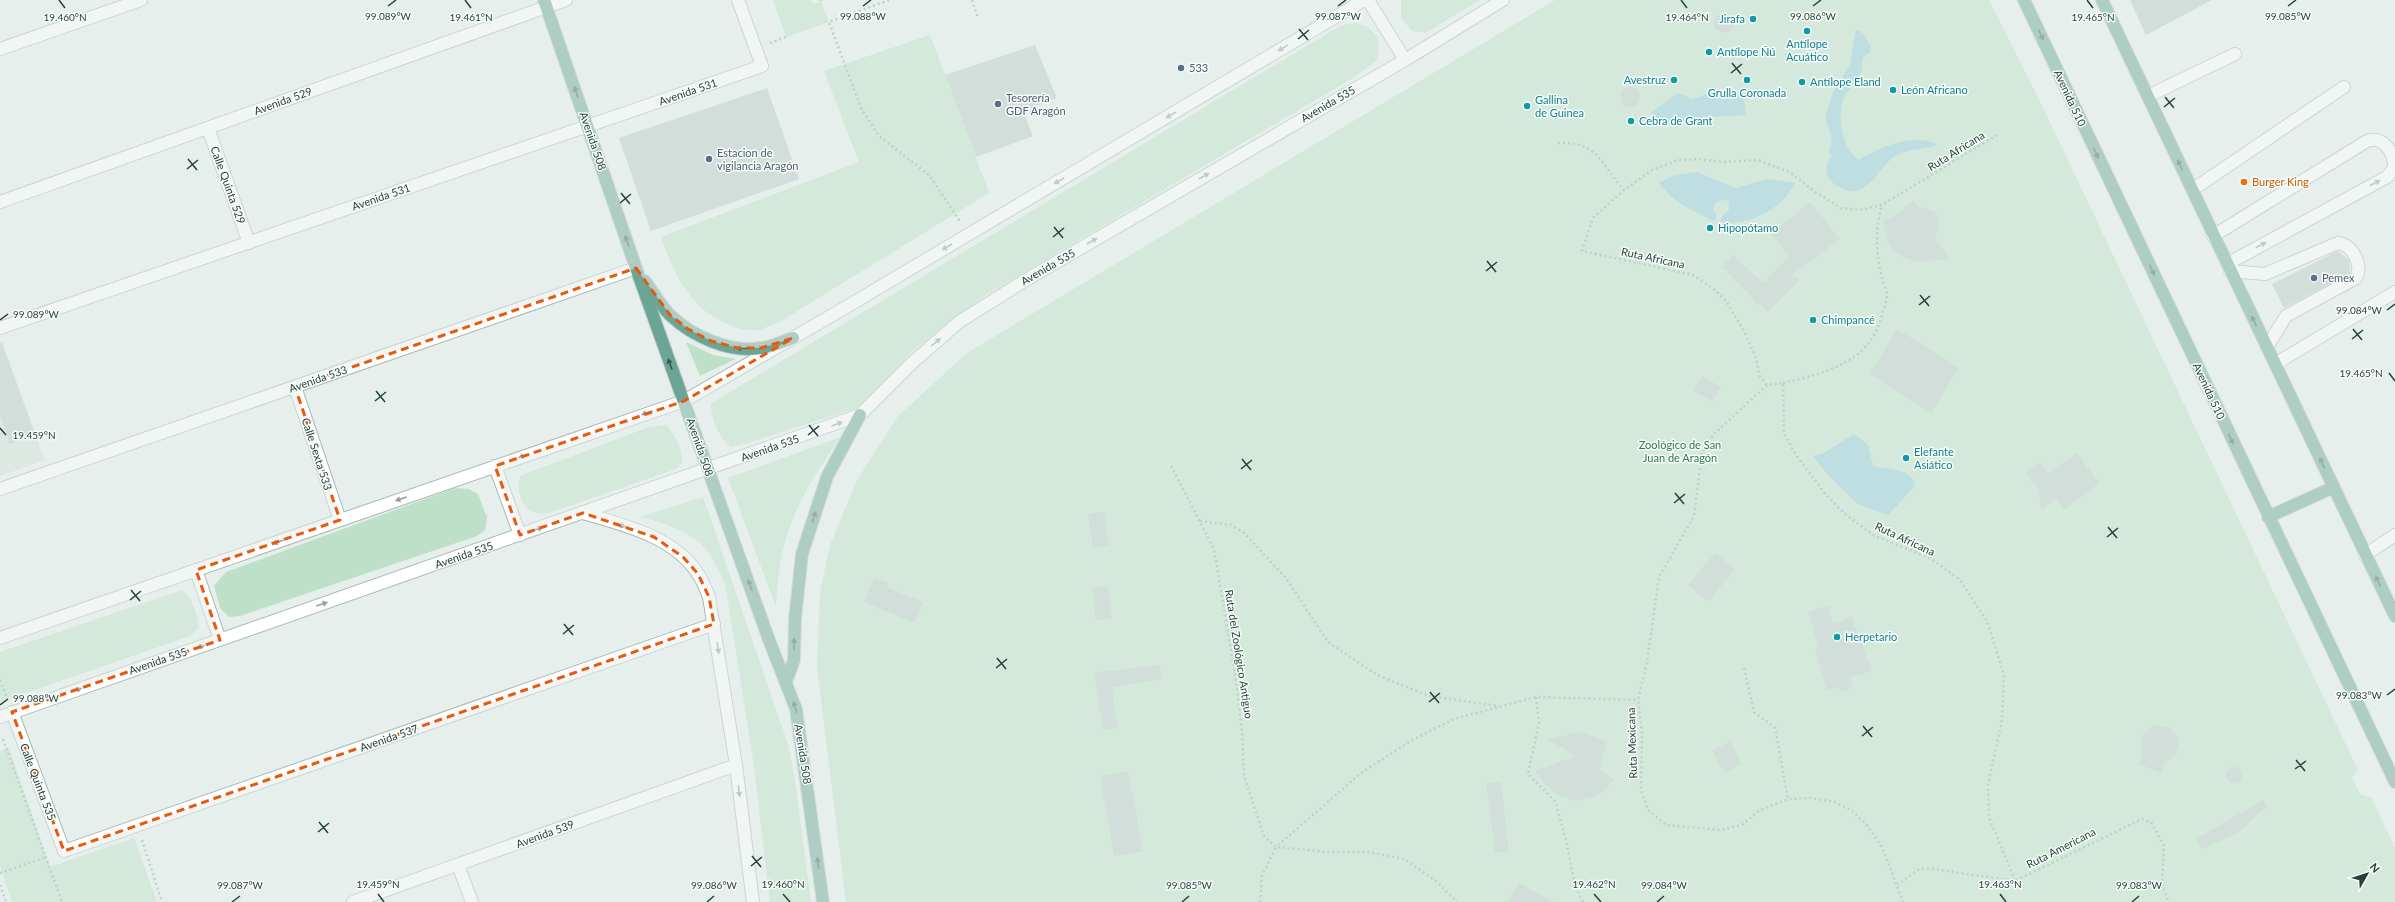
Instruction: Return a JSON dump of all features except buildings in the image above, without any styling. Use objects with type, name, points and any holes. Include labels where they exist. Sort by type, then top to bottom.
[{"type":"main road","name":"Avenida 510","points":[[2024,0],[2395,782]]},
{"type":"main road","points":[[2102,0],[2395,616]]},
{"type":"main road","name":"Avenida 508","points":[[545,4],[636,268],[708,470],[796,709],[824,902]]},
{"type":"main road","points":[[636,268],[670,315],[688,329],[711,342],[738,348],[761,348],[793,338]]},
{"type":"main road","points":[[786,682],[794,660],[795,619],[802,554],[827,477],[860,415]]},
{"type":"main road","points":[[2268,517],[2334,488]]},
{"type":"street","points":[[0,49],[142,0]]},
{"type":"street","name":"Avenida 529","points":[[0,202],[208,128],[545,4],[566,0]]},
{"type":"street","name":"Avenida 531","points":[[0,328],[762,66],[738,0]]},
{"type":"street","points":[[0,638],[684,401],[968,235],[1364,0]]},
{"type":"street","points":[[1368,0],[1405,60]]},
{"type":"street","name":"Avenida 535","points":[[0,717],[708,470],[860,415],[913,362],[959,322],[1024,281],[1405,60],[1503,0]]},
{"type":"street","points":[[2148,96],[2235,54]]},
{"type":"street","points":[[2192,190],[2344,87]]},
{"type":"street","name":"Calle Quinta 529","points":[[208,128],[249,243]]},
{"type":"street","points":[[2214,236],[2367,141],[2378,139],[2393,157],[2394,168],[2388,177],[2228,267]]},
{"type":"street","points":[[2228,267],[2265,274],[2338,243],[2348,246],[2357,262],[2359,267],[2356,278],[2286,316],[2267,347]]},
{"type":"street","name":"Avenida 533","points":[[0,489],[636,268]]},
{"type":"street","points":[[2275,364],[2395,292]]},
{"type":"street","name":"Calle Sexta 533","points":[[295,387],[340,520]]},
{"type":"street","points":[[495,466],[520,535]]},
{"type":"street","points":[[583,513],[654,537],[683,557],[698,574],[709,597],[736,765],[751,901]]},
{"type":"street","points":[[2365,554],[2395,535]]},
{"type":"street","points":[[196,570],[220,640]]},
{"type":"street","name":"Avenida 537","points":[[64,851],[714,624]]},
{"type":"street","name":"Calle Quinta 535","points":[[12,712],[64,851]]},
{"type":"street","name":"Avenida 539","points":[[354,902],[736,765]]},
{"type":"street","points":[[458,865],[472,902]]},
{"type":"path","points":[[889,0],[829,22],[861,108],[879,136],[929,175],[968,235]]},
{"type":"path","points":[[972,0],[978,18]]},
{"type":"path","name":"Ruta Africana","points":[[1767,385],[1759,374],[1756,358],[1745,333],[1726,301],[1715,290],[1693,275],[1582,251],[1593,218],[1624,190],[1652,170],[1678,160],[1698,159],[1724,162],[1758,160],[1792,173],[1815,192],[1841,208],[1859,210],[1882,205],[1997,135]]},
{"type":"path","points":[[1558,143],[1574,142],[1594,151],[1611,176],[1624,190]]},
{"type":"path","points":[[1767,385],[1817,375],[1853,358],[1867,347],[1878,332],[1887,295],[1878,257],[1876,224],[1882,205]]},
{"type":"path","name":"Ruta Africana","points":[[1783,383],[1784,433],[1796,455],[1826,496],[1845,514],[1875,536],[1930,558],[1960,580],[1986,621],[2004,675],[2002,720],[1988,785],[1989,817],[2015,881]]},
{"type":"path","name":"Ruta Mexicana","points":[[1767,385],[1713,435],[1702,453],[1694,516],[1659,577],[1647,662],[1638,700],[1642,733],[1641,790],[1648,810],[1666,825],[1720,830],[1742,825],[1760,810],[1788,799],[1811,798],[1835,802],[1851,810],[1866,824],[1882,847],[1903,902]]},
{"type":"path","name":"Ruta del Zoológico Antiguo","points":[[1171,466],[1214,549],[1236,681],[1242,732],[1244,776],[1264,836],[1276,847]]},
{"type":"path","points":[[1200,521],[1231,525],[1244,532],[1286,578],[1328,642],[1377,674],[1429,696],[1502,706]]},
{"type":"path","points":[[1744,668],[1754,712],[1775,728],[1788,799]]},
{"type":"path","points":[[0,680],[12,712]]},
{"type":"path","points":[[1260,902],[1262,876],[1276,847],[1361,773],[1412,740],[1454,719],[1536,697],[1638,700]]},
{"type":"path","points":[[1536,697],[1540,723],[1528,774],[1555,800],[1567,844],[1576,887],[1583,902]]},
{"type":"path","points":[[3,739],[62,902]]},
{"type":"path","name":"Ruta Americana","points":[[2015,881],[2142,818],[2151,822],[2164,846],[2162,885],[2169,902]]},
{"type":"path","points":[[137,825],[162,902]]},
{"type":"path","points":[[1276,847],[1327,852],[1369,852],[1404,859],[1436,881],[1457,902]]},
{"type":"path","points":[[0,873],[64,851]]},
{"type":"path","points":[[1897,886],[1918,870],[1926,868],[2015,881]]},
{"type":"path","points":[[0,885],[6,902]]},
{"type":"highlighted area","points":[[636,268],[670,315],[688,329],[711,341],[738,348],[761,348],[793,338],[684,401],[495,466],[520,535],[583,513],[654,537],[683,557],[698,574],[709,597],[714,624],[64,851],[12,712],[220,640],[196,570],[340,520],[295,387]]},
{"type":"shaded area","points":[[7,356],[45,460],[0,476],[0,359]]},
{"type":"green space","points":[[773,0],[811,0],[813,4],[821,1],[829,22],[786,37]]},
{"type":"green space","points":[[1401,0],[1480,0],[1425,33],[1412,31],[1401,18]]},
{"type":"green space","name":"Zoológico de San Juan de Aragón","points":[[1555,0],[1989,0],[2036,93],[2358,770],[2352,778],[2361,795],[2371,797],[2395,848],[2395,902],[846,902],[817,667],[820,592],[830,545],[857,480],[898,416],[967,353]]},
{"type":"green space","points":[[1354,23],[1367,26],[1377,37],[1379,50],[1376,61],[1356,76],[981,298],[916,348],[857,408],[748,443],[731,447],[723,439],[716,428],[711,409],[711,404],[717,400],[1340,26]]},
{"type":"green space","points":[[930,35],[989,193],[781,321],[758,330],[745,330],[725,323],[712,316],[692,298],[684,287],[671,263],[661,237],[859,162],[824,71]]},
{"type":"green space","points":[[686,342],[713,355],[736,359],[700,376]]},
{"type":"green space","points":[[666,425],[673,433],[680,447],[682,463],[676,469],[549,513],[533,512],[529,510],[522,502],[519,491],[520,476],[649,427]]},
{"type":"green space","points":[[841,437],[814,478],[794,516],[787,536],[782,558],[776,607],[728,478]]},
{"type":"green space","points":[[455,488],[469,489],[478,494],[487,517],[485,530],[477,536],[240,616],[229,617],[220,608],[214,586],[226,572]]},
{"type":"green space","points":[[703,497],[788,744],[795,780],[811,902],[770,902],[754,766],[725,583],[711,557],[704,547],[694,538],[672,527],[640,517]]},
{"type":"green space","points":[[182,590],[192,602],[196,612],[199,628],[190,636],[0,702],[0,652]]},
{"type":"green space","points":[[9,748],[50,867],[134,838],[157,902],[12,902],[0,866],[0,751]]},
{"type":"water","points":[[1856,30],[1863,33],[1871,47],[1869,53],[1863,57],[1860,76],[1846,94],[1842,105],[1842,131],[1848,148],[1859,160],[1876,150],[1898,143],[1919,140],[1929,141],[1938,145],[1899,154],[1892,158],[1866,186],[1859,190],[1851,191],[1837,186],[1828,176],[1827,168],[1831,156],[1829,152],[1832,139],[1825,117],[1834,90],[1850,64]]},
{"type":"water","points":[[1678,93],[1692,99],[1711,93],[1721,99],[1739,97],[1744,100],[1746,115],[1692,118],[1676,125],[1658,123],[1651,113]]},
{"type":"water","points":[[1697,172],[1736,188],[1767,179],[1795,183],[1782,201],[1764,214],[1742,222],[1720,222],[1723,215],[1729,210],[1729,202],[1723,199],[1714,204],[1713,209],[1717,215],[1715,221],[1691,210],[1677,201],[1659,183],[1672,176]]},
{"type":"water","points":[[1854,434],[1868,445],[1873,466],[1904,472],[1913,480],[1915,486],[1888,515],[1858,504],[1829,476],[1813,456],[1824,453]]},
{"type":"place","name":"Jirafa","points":[[1753,19]]},
{"type":"place","name":"Antílope Acuático","points":[[1807,31]]},
{"type":"place","name":"Antílope Ñú","points":[[1709,52]]},
{"type":"place","name":"533","points":[[1181,68]]},
{"type":"place","name":"Avestruz","points":[[1674,80]]},
{"type":"place","name":"Grulla Coronada","points":[[1747,80]]},
{"type":"place","name":"Antílope Eland","points":[[1802,82]]},
{"type":"place","name":"León Africano","points":[[1893,90]]},
{"type":"place","name":"Tesorería GDF Aragón","points":[[998,104]]},
{"type":"place","name":"Gallina de Guinea","points":[[1527,106]]},
{"type":"place","name":"Cebra de Grant","points":[[1631,121]]},
{"type":"place","name":"Estacion de vigilancia Aragón","points":[[709,159]]},
{"type":"place","name":"Burger King","points":[[2244,182]]},
{"type":"place","name":"Hipopótamo","points":[[1710,228]]},
{"type":"place","name":"Pemex","points":[[2314,278]]},
{"type":"place","name":"Chimpancé","points":[[1813,320]]},
{"type":"place","name":"Elefante Asiático","points":[[1906,458]]},
{"type":"place","name":"Herpetario","points":[[1837,637]]}]
